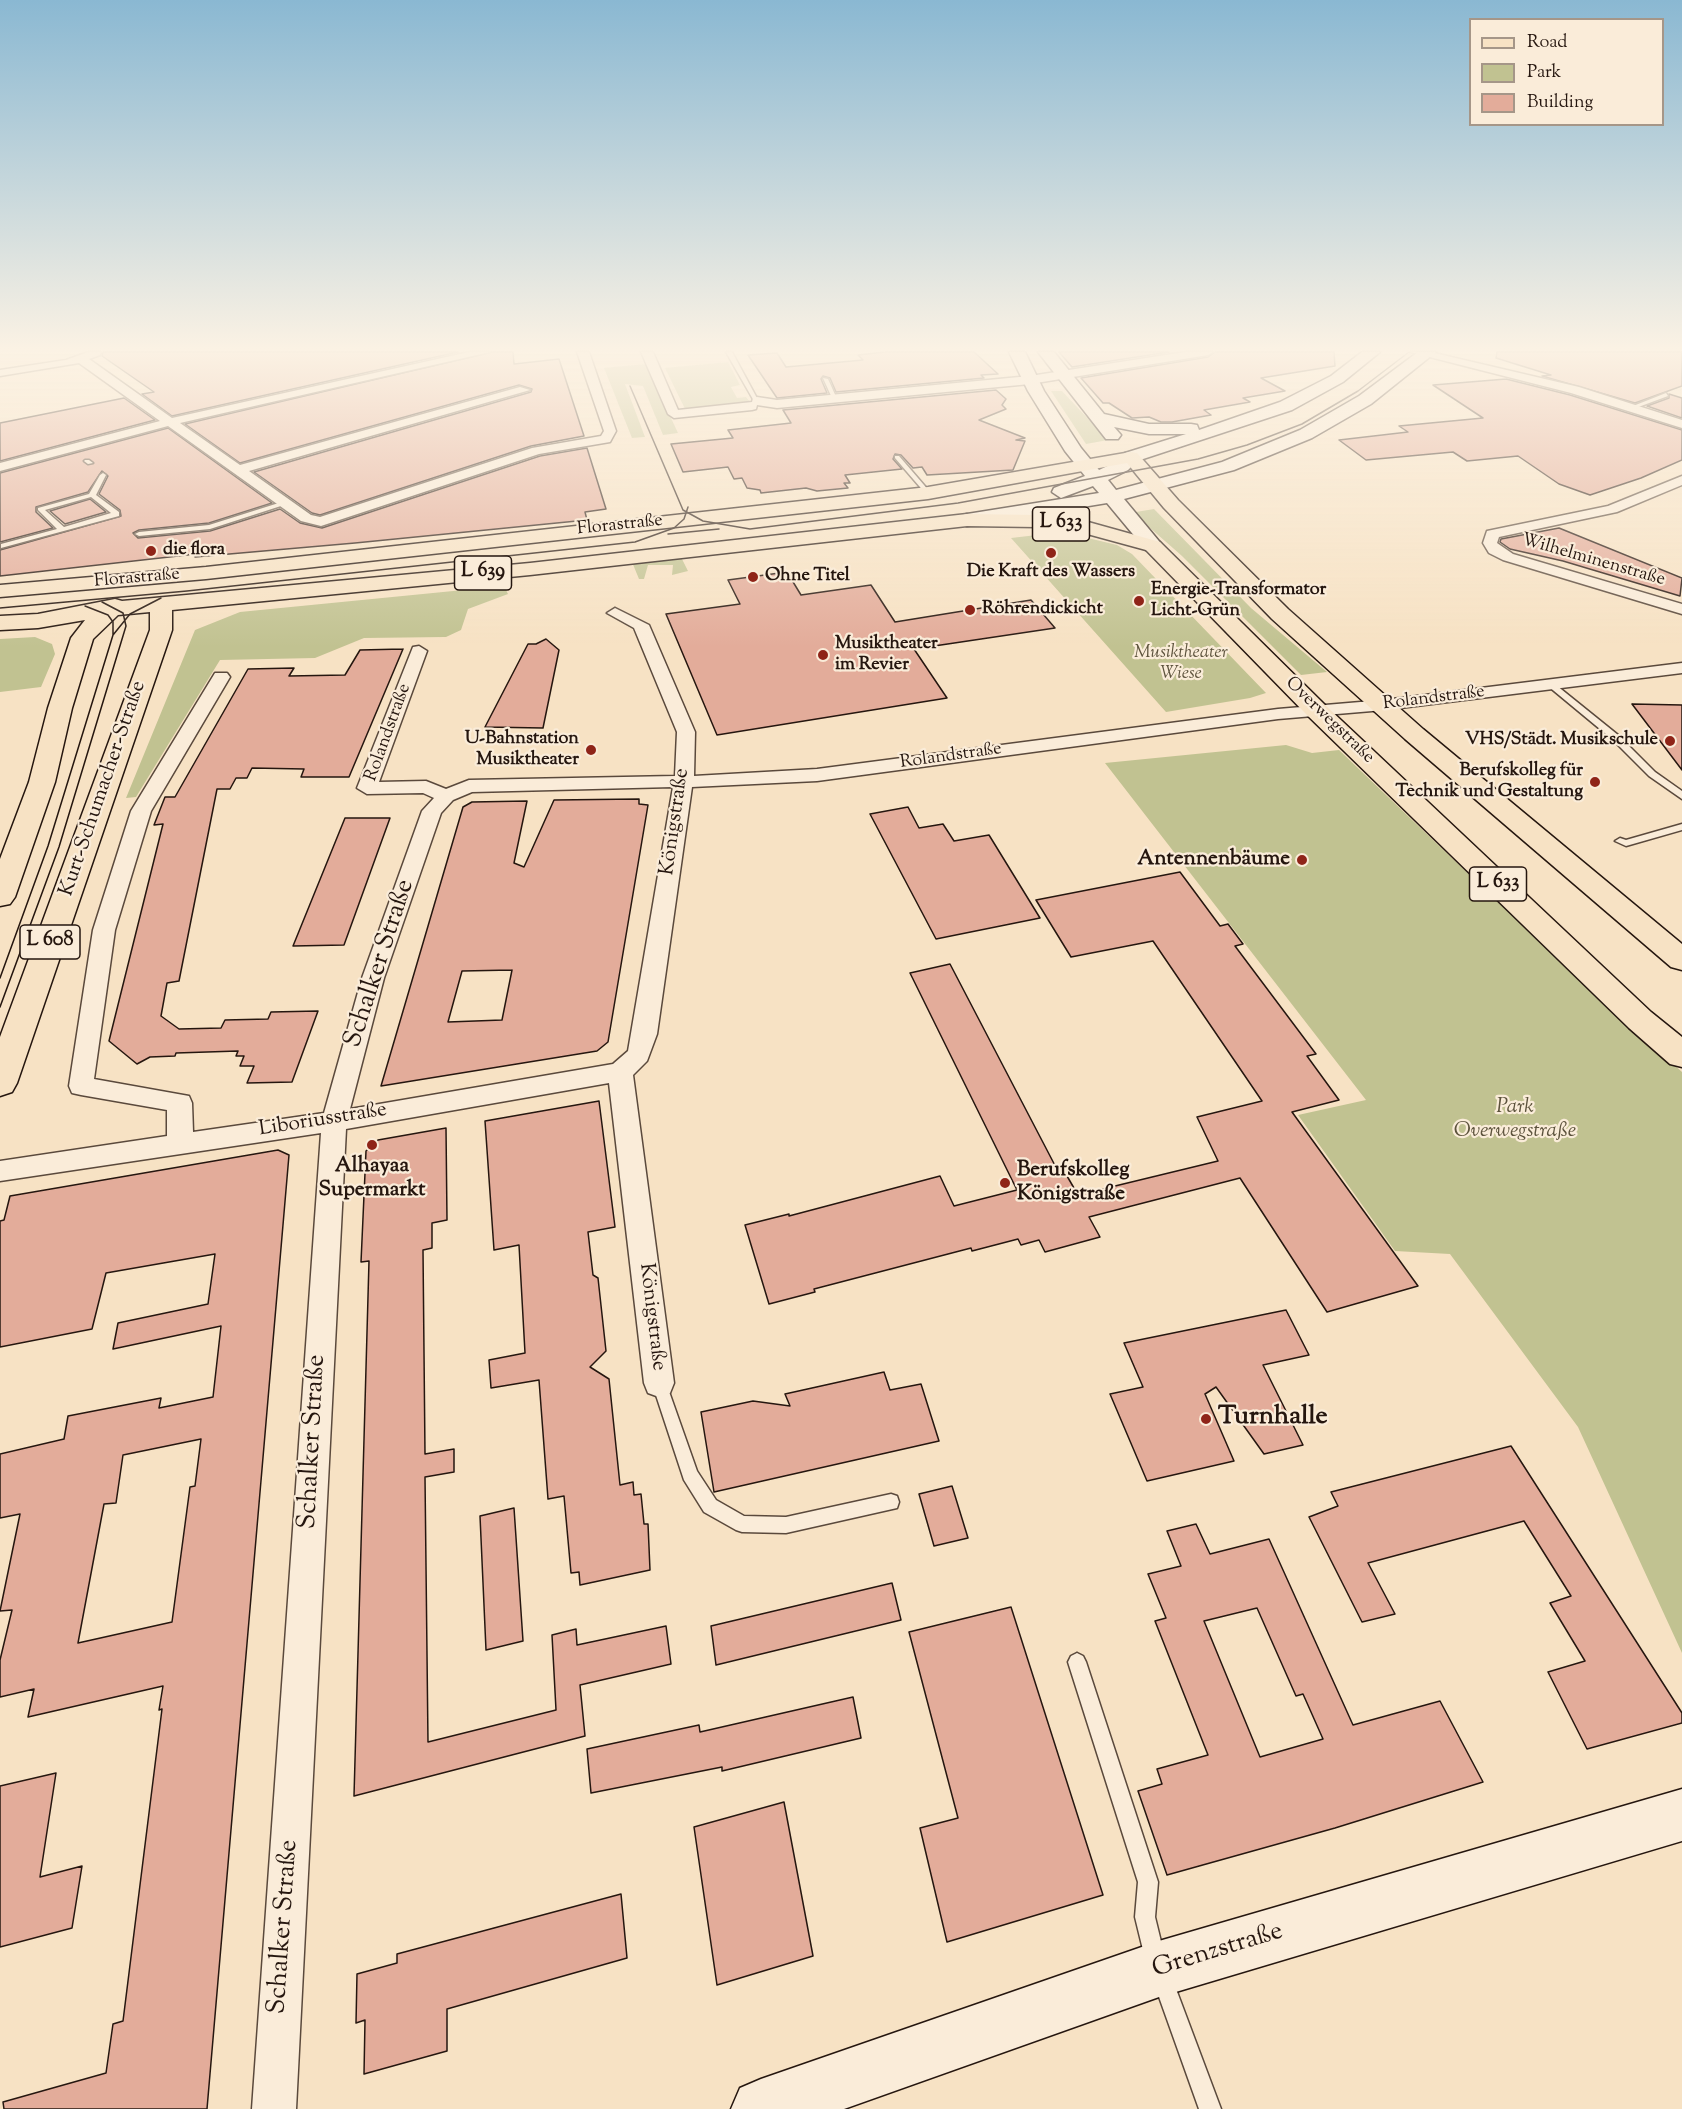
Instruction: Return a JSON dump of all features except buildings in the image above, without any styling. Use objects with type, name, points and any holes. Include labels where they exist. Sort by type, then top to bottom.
[{"type":"main road","name":"Overwegstraße","points":[[1075,450],[1090,473],[1153,546],[1316,710],[1640,1020],[1682,1055]]},
{"type":"main road","name":"L 633","points":[[1126,450],[1155,486],[1280,614],[1572,869],[1682,960]]},
{"type":"main road","points":[[967,520],[1055,495],[1090,473],[1122,466],[1131,457],[1152,450]]},
{"type":"main road","name":"Florastraße","points":[[0,623],[38,621],[109,609],[583,563],[967,520],[1111,497],[1228,466],[1266,450]]},
{"type":"main road","name":"Florastraße","points":[[0,591],[206,573],[928,494],[1090,473]]},
{"type":"main road","name":"Florastraße","points":[[967,520],[1037,521],[1072,525],[1153,546]]},
{"type":"main road","points":[[0,897],[42,782],[60,708],[82,638],[94,622],[109,609],[136,594],[206,573]]},
{"type":"main road","points":[[61,585],[111,587],[136,594],[161,605]]},
{"type":"main road","points":[[160,630],[192,608],[209,600]]},
{"type":"main road","name":"Kurt-Schumacher-Straße","points":[[0,1083],[160,630],[161,605]]},
{"type":"main road","name":"Florastraße","points":[[38,621],[71,627],[77,630],[82,638]]},
{"type":"main road","name":"Grenzstraße","points":[[761,2109],[1159,1969],[1682,1815]]},
{"type":"street","points":[[0,467],[63,450]]},
{"type":"street","points":[[210,450],[306,518],[321,522],[540,450]]},
{"type":"street","points":[[238,470],[308,450]]},
{"type":"street","name":"Wilhelminenstraße","points":[[1682,480],[1603,511],[1492,534],[1490,543],[1494,550],[1508,557],[1585,578],[1682,609]]},
{"type":"street","name":"Königstraße","points":[[615,613],[641,625],[686,732],[682,781],[645,1034],[629,1063],[659,1383]]},
{"type":"street","name":"Rolandstraße","points":[[419,651],[367,788],[426,788],[446,796],[469,786],[817,775],[1316,710],[1384,705],[1682,669]]},
{"type":"street","name":"Kurt-Schumacher-Straße","points":[[180,1143],[180,1103],[81,1086],[104,930],[141,811],[221,677]]},
{"type":"street","name":"Schalker Straße","points":[[274,2109],[334,1121],[373,978],[432,811],[446,796]]},
{"type":"street","name":"Liboriusstraße","points":[[0,1171],[334,1121],[629,1063]]},
{"type":"lane","points":[[897,457],[928,494]]},
{"type":"lane","points":[[63,530],[40,509],[92,495],[103,475]]},
{"type":"lane","points":[[4,546],[116,514],[92,495]]},
{"type":"lane","points":[[139,534],[210,527],[285,503]]},
{"type":"lane","points":[[1551,684],[1623,744],[1652,774],[1682,796]]},
{"type":"lane","points":[[1620,841],[1626,843],[1682,827]]},
{"type":"lane","points":[[659,1383],[690,1475],[711,1506],[742,1524],[786,1525],[891,1502]]},
{"type":"lane","points":[[1077,1662],[1148,1882],[1145,1917],[1149,1942],[1210,2109]]},
{"type":"green space","points":[[1154,509],[1251,608],[1327,672],[1301,675],[1136,512]]},
{"type":"green space","name":"Musiktheater Wiese","points":[[1063,532],[1117,545],[1132,554],[1266,693],[1250,698],[1166,712],[1011,538]]},
{"type":"green space","points":[[681,557],[688,571],[672,575],[673,565],[648,565],[644,579],[639,579],[632,562]]},
{"type":"green space","points":[[504,586],[508,594],[468,609],[461,630],[446,637],[364,638],[315,658],[220,660],[136,797],[126,798],[195,630],[240,612]]},
{"type":"green space","points":[[35,637],[52,644],[55,654],[41,687],[0,692],[0,639]]},
{"type":"green space","name":"Park Overwegstraße","points":[[1286,745],[1312,753],[1339,750],[1545,947],[1682,1072],[1682,1653],[1578,1427],[1450,1254],[1395,1251],[1298,1115],[1366,1100],[1105,763]]},
{"type":"tram line","points":[[658,450],[683,510],[686,512]]},
{"type":"tram line","points":[[686,512],[703,521],[750,529],[958,503],[1198,459],[1228,450]]},
{"type":"tram line","points":[[686,512],[688,507]]},
{"type":"tram line","points":[[0,608],[187,591],[635,542],[674,528],[684,519],[686,512]]},
{"type":"tram line","points":[[668,534],[719,529]]},
{"type":"tram line","points":[[125,621],[130,614],[161,598]]},
{"type":"tram line","points":[[102,602],[123,613],[125,621]]},
{"type":"tram line","points":[[85,606],[108,615],[113,622],[113,635]]},
{"type":"tram line","points":[[0,1007],[59,847],[126,626],[125,621]]},
{"type":"tram line","points":[[113,635],[125,621]]},
{"type":"tram line","points":[[0,978],[48,846],[113,635]]},
{"type":"place","name":"die flora","points":[[151,551]]},
{"type":"place","name":"Die Kraft des Wassers","points":[[1051,553]]},
{"type":"place","name":"Ohne Titel","points":[[753,577]]},
{"type":"place","name":"Energie-Transformator Licht-Grün","points":[[1139,601]]},
{"type":"place","name":"Röhrendickicht","points":[[970,610]]},
{"type":"place","name":"Musiktheater im Revier","points":[[823,655]]},
{"type":"place","name":"VHS/Städt. Musikschule","points":[[1670,741]]},
{"type":"place","name":"U-Bahnstation Musiktheater","points":[[591,750]]},
{"type":"place","name":"Berufskolleg für Technik und Gestaltung","points":[[1595,782]]},
{"type":"place","name":"Antennenbäume","points":[[1302,860]]},
{"type":"place","name":"Alhayaa Supermarkt","points":[[372,1145]]},
{"type":"place","name":"Berufskolleg Königstraße","points":[[1005,1183]]},
{"type":"place","name":"Turnhalle","points":[[1206,1419]]}]
